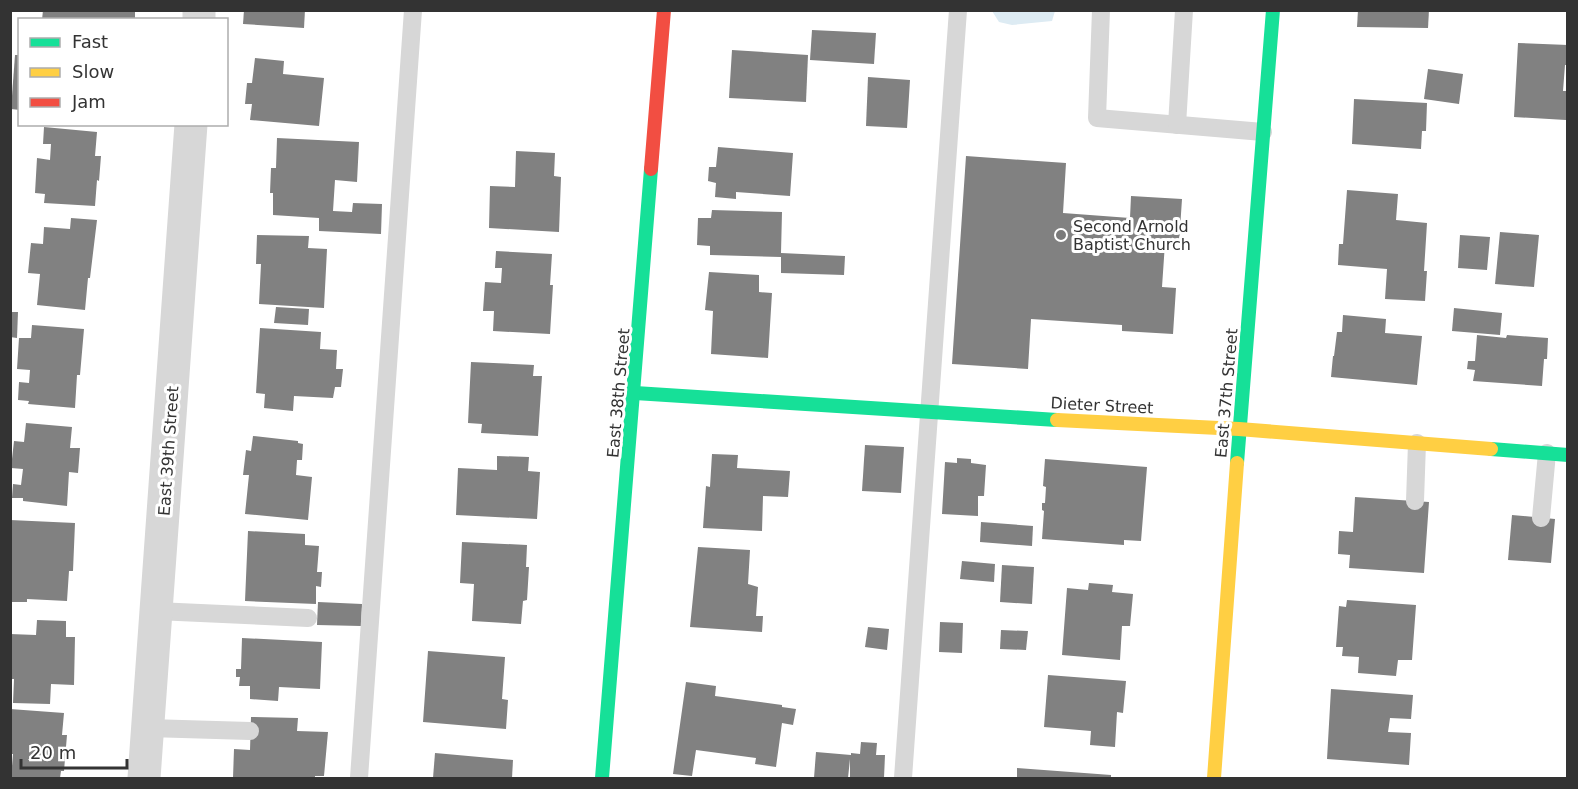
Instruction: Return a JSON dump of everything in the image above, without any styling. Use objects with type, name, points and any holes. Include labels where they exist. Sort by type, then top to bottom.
[{"type":"street","name":"East 38th Street","points":[[602,778],[635,393],[664,10]]},
{"type":"street","name":"East 37th Street","points":[[1214,778],[1239,429],[1273,10]]},
{"type":"street","name":"East 39th Street","points":[[144,778],[191,126]]},
{"type":"street","name":"Dieter Street","points":[[635,393],[1239,429],[1568,455]]},
{"type":"lane","points":[[359,778],[413,10]]},
{"type":"lane","points":[[903,778],[958,10]]},
{"type":"lane","points":[[1101,10],[1097,118],[1263,132]]},
{"type":"lane","points":[[1177,125],[1184,10]]},
{"type":"lane","points":[[1415,501],[1418,443]]},
{"type":"lane","points":[[1541,518],[1547,453]]},
{"type":"lane","points":[[156,611],[308,618]]},
{"type":"lane","points":[[148,728],[250,731]]},
{"type":"shaded area","points":[[1055,10],[1052,21],[1012,25],[999,22],[992,11]]},
{"type":"building","points":[[43,10],[135,12],[135,18],[42,18]]},
{"type":"building","points":[[244,10],[305,10],[304,28],[243,24]]},
{"type":"building","points":[[1358,10],[1429,10],[1428,28],[1357,27]]},
{"type":"building","points":[[812,30],[876,33],[874,64],[810,60]]},
{"type":"building","points":[[1518,43],[1568,45],[1568,65],[1565,65],[1563,91],[1568,91],[1566,120],[1514,117]]},
{"type":"building","points":[[732,50],[808,55],[806,102],[729,98]]},
{"type":"building","points":[[15,55],[18,55],[18,110],[11,109]]},
{"type":"building","points":[[255,58],[284,61],[283,74],[324,78],[319,126],[250,120],[252,104],[245,104],[247,83],[252,83]]},
{"type":"building","points":[[1428,69],[1463,74],[1459,104],[1424,99]]},
{"type":"building","points":[[868,77],[910,80],[907,128],[866,126]]},
{"type":"building","points":[[1354,99],[1427,103],[1426,131],[1422,131],[1421,149],[1352,144]]},
{"type":"building","points":[[44,127],[97,132],[95,156],[101,156],[95,206],[44,203],[45,194],[35,193],[37,158],[50,160],[51,144],[43,144]]},
{"type":"building","points":[[277,138],[359,142],[357,182],[335,180],[333,211],[352,212],[353,203],[382,204],[381,234],[319,231],[319,218],[273,215],[273,193],[270,193],[271,168],[276,168]]},
{"type":"building","points":[[718,147],[793,153],[790,196],[736,192],[736,199],[715,197],[716,183],[708,181],[709,167],[716,167]]},
{"type":"building","points":[[516,151],[555,153],[554,176],[561,177],[559,232],[489,228],[490,186],[515,187]]},
{"type":"building","points":[[966,156],[1066,163],[1063,213],[1130,218],[1131,196],[1182,199],[1179,244],[1165,243],[1162,287],[1176,288],[1173,334],[1122,331],[1122,325],[1031,319],[1028,369],[952,364]]},
{"type":"building","points":[[1347,190],[1398,194],[1396,220],[1427,223],[1425,301],[1385,299],[1387,269],[1338,265],[1339,244],[1343,244]]},
{"type":"building","points":[[712,210],[782,212],[781,253],[845,256],[844,275],[781,273],[781,257],[710,255],[710,246],[697,245],[698,218],[711,218]]},
{"type":"building","points":[[71,218],[97,220],[85,310],[37,305],[40,274],[28,273],[31,243],[43,244],[44,227],[70,229]]},
{"type":"building","points":[[1500,232],[1539,235],[1534,287],[1495,284]]},
{"type":"building","points":[[257,235],[309,236],[308,248],[327,249],[324,308],[259,304],[261,264],[256,264]]},
{"type":"building","points":[[1460,235],[1490,237],[1487,270],[1458,268]]},
{"type":"building","points":[[496,251],[552,254],[550,334],[493,331],[494,311],[483,311],[485,282],[501,283],[502,268],[495,268]]},
{"type":"building","points":[[709,272],[759,275],[759,292],[772,293],[768,358],[711,354],[713,311],[705,310]]},
{"type":"building","points":[[276,307],[309,309],[308,325],[274,323]]},
{"type":"building","points":[[1454,308],[1502,313],[1500,335],[1452,331]]},
{"type":"building","points":[[10,312],[18,312],[17,338],[10,337]]},
{"type":"building","points":[[1343,315],[1386,319],[1385,333],[1422,336],[1417,385],[1331,377],[1337,332],[1342,332]]},
{"type":"building","points":[[32,325],[84,329],[75,408],[28,404],[29,401],[18,400],[19,382],[29,383],[30,370],[17,369],[19,338],[31,338]]},
{"type":"building","points":[[260,328],[321,332],[320,349],[337,350],[336,369],[343,369],[341,387],[335,387],[333,398],[294,396],[293,411],[264,408],[265,394],[256,393]]},
{"type":"building","points":[[1477,335],[1548,338],[1542,386],[1473,381],[1475,370],[1467,369],[1468,361],[1475,361]]},
{"type":"building","points":[[471,362],[534,365],[533,376],[542,376],[538,436],[481,433],[482,424],[468,423]]},
{"type":"building","points":[[26,423],[72,427],[70,448],[80,448],[78,473],[69,472],[67,506],[12,498],[13,484],[21,485],[23,469],[11,468],[14,441],[24,442]]},
{"type":"building","points":[[253,436],[298,441],[303,444],[302,460],[297,460],[296,475],[312,477],[308,520],[245,514],[249,475],[243,475],[246,450],[251,451]]},
{"type":"building","points":[[865,445],[904,447],[901,493],[862,491]]},
{"type":"building","points":[[712,454],[738,455],[737,468],[790,471],[788,497],[763,496],[762,531],[703,528],[706,486],[710,487]]},
{"type":"building","points":[[497,456],[529,457],[528,471],[540,472],[537,519],[456,515],[458,468],[497,470]]},
{"type":"building","points":[[957,458],[971,459],[971,463],[986,465],[984,496],[978,496],[978,516],[942,514],[945,462],[957,463]]},
{"type":"building","points":[[1045,459],[1147,467],[1141,541],[1124,540],[1124,545],[1042,539],[1044,511],[1042,503],[1045,503],[1046,487],[1043,486]]},
{"type":"building","points":[[1355,497],[1429,502],[1424,573],[1349,568],[1350,555],[1338,554],[1339,531],[1353,532]]},
{"type":"building","points":[[1512,515],[1555,519],[1551,563],[1508,560]]},
{"type":"building","points":[[10,520],[75,523],[73,571],[69,571],[67,601],[27,599],[27,602],[10,602]]},
{"type":"building","points":[[981,522],[1033,526],[1032,546],[980,542]]},
{"type":"building","points":[[248,531],[305,534],[305,545],[319,546],[317,572],[322,572],[321,587],[316,586],[316,604],[245,601]]},
{"type":"building","points":[[462,542],[527,545],[526,567],[529,567],[527,600],[523,601],[521,624],[472,621],[474,584],[460,583]]},
{"type":"building","points":[[698,547],[750,550],[748,584],[758,587],[756,616],[763,616],[762,632],[690,627]]},
{"type":"building","points":[[962,561],[995,564],[994,582],[960,579]]},
{"type":"building","points":[[1002,565],[1034,567],[1032,604],[1000,602]]},
{"type":"building","points":[[1089,583],[1113,585],[1112,592],[1133,594],[1130,626],[1122,626],[1120,660],[1062,655],[1067,588],[1088,590]]},
{"type":"building","points":[[1347,600],[1416,605],[1412,660],[1398,660],[1396,676],[1358,673],[1359,657],[1342,656],[1343,647],[1336,647],[1339,606],[1346,607]]},
{"type":"building","points":[[318,602],[362,604],[361,626],[317,625]]},
{"type":"building","points":[[37,620],[66,621],[66,637],[75,637],[74,685],[51,684],[50,704],[13,703],[14,679],[10,679],[10,634],[36,635]]},
{"type":"building","points":[[940,622],[963,623],[962,653],[939,652]]},
{"type":"building","points":[[868,627],[889,629],[887,650],[865,647]]},
{"type":"building","points":[[1001,630],[1028,631],[1026,650],[1000,649]]},
{"type":"building","points":[[242,638],[322,642],[320,689],[279,687],[278,701],[250,699],[250,686],[239,686],[240,677],[236,677],[236,669],[241,669]]},
{"type":"building","points":[[428,651],[505,657],[502,699],[508,700],[506,729],[423,722]]},
{"type":"building","points":[[1048,675],[1126,681],[1123,713],[1117,712],[1115,747],[1090,745],[1091,731],[1044,727]]},
{"type":"building","points":[[686,682],[716,686],[715,696],[796,709],[793,725],[782,723],[776,767],[755,764],[756,758],[696,750],[692,776],[673,774]]},
{"type":"building","points":[[1331,689],[1413,695],[1411,719],[1390,718],[1388,732],[1411,733],[1409,765],[1327,759]]},
{"type":"building","points":[[10,709],[64,713],[62,735],[67,735],[64,771],[61,771],[60,778],[11,778],[13,754],[10,754]]},
{"type":"building","points":[[251,717],[298,718],[297,731],[328,732],[324,776],[315,776],[315,778],[233,778],[234,749],[250,750]]},
{"type":"building","points":[[861,742],[877,743],[876,755],[885,755],[884,778],[850,778],[850,759],[848,778],[814,778],[816,752],[860,754]]},
{"type":"building","points":[[435,753],[513,760],[512,778],[433,778]]},
{"type":"building","points":[[1017,768],[1111,775],[1111,778],[1017,778]]},
{"type":"traffic: fast","points":[[1237,463],[1273,10]]},
{"type":"traffic: fast","points":[[602,778],[651,169]]},
{"type":"traffic: fast","points":[[635,393],[1057,420]]},
{"type":"traffic: fast","points":[[1491,449],[1568,455]]},
{"type":"traffic: slow","points":[[1057,420],[1239,429],[1491,449]]},
{"type":"traffic: slow","points":[[1214,778],[1237,463]]},
{"type":"traffic: jam","points":[[651,169],[664,10]]},
{"type":"place","name":"Second Arnold Baptist Church","points":[[1061,235]]}]
